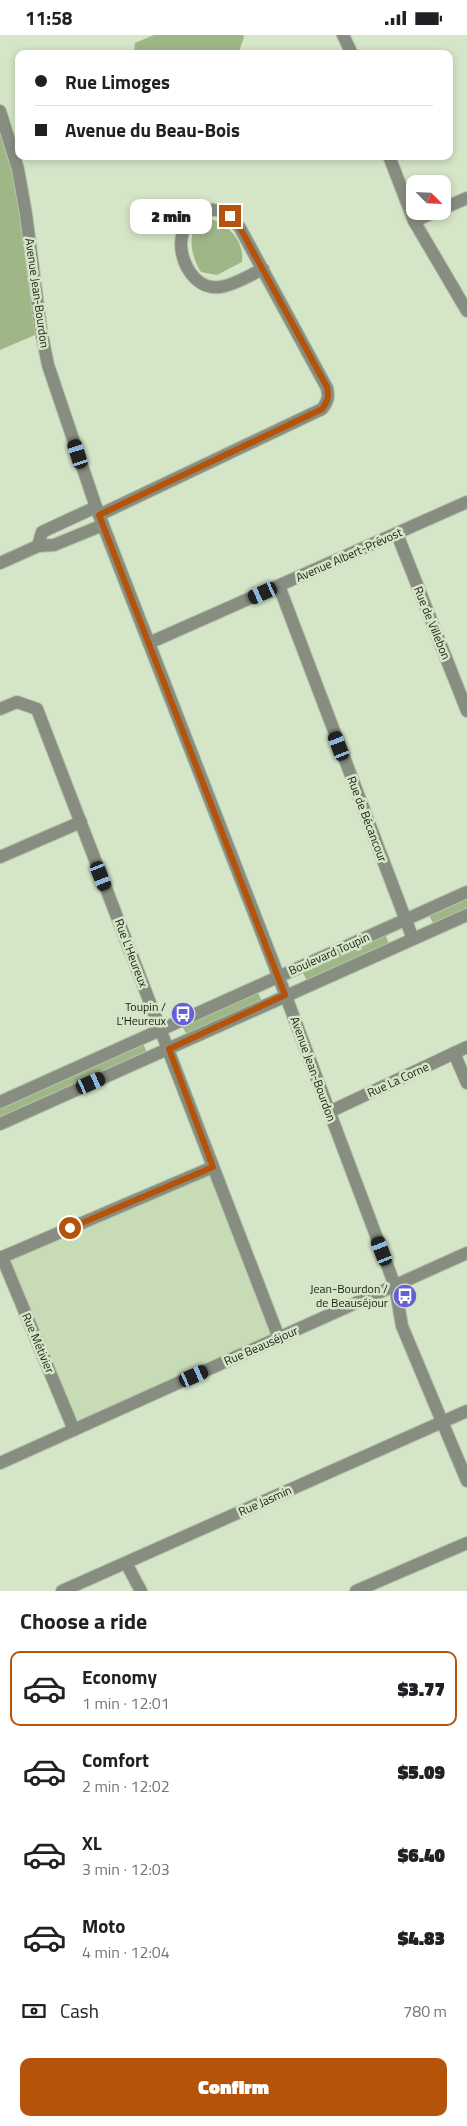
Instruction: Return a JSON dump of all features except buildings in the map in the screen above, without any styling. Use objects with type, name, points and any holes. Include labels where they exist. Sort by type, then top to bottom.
[{"type":"street","points":[[343,35],[350,50]]},
{"type":"street","name":"Avenue Jean-Bourdon","points":[[0,111],[15,159]]},
{"type":"street","name":"Avenue Jean-Bourdon","points":[[15,160],[26,214],[41,330],[48,365],[99,516],[278,976],[395,1286],[402,1326],[467,1481]]},
{"type":"street","points":[[391,160],[414,221],[467,311]]},
{"type":"street","points":[[451,205],[467,198]]},
{"type":"street","points":[[0,563],[38,546],[54,545],[99,516],[322,409],[328,402],[327,387],[263,269],[240,228],[230,216],[214,210],[200,213],[189,221],[183,232],[183,254],[189,272],[199,282],[210,287],[231,285],[263,269]]},
{"type":"street","name":"Avenue Albert-Prévost","points":[[149,643],[467,502]]},
{"type":"street","points":[[38,546],[42,532],[99,516]]},
{"type":"street","name":"Rue de Villebon","points":[[397,534],[467,711]]},
{"type":"street","name":"Rue de Bécancour","points":[[279,586],[413,939]]},
{"type":"street","name":"Rue L'Heureux","points":[[0,709],[17,702],[37,709],[279,1338]]},
{"type":"street","points":[[0,857],[81,822]]},
{"type":"street","name":"Boulevard Toupin","points":[[0,1102],[467,892]]},
{"type":"street","name":"Boulevard Toupin","points":[[0,1124],[467,915]]},
{"type":"street","name":"Rue La Corne","points":[[329,1112],[467,1047]]},
{"type":"street","points":[[454,1053],[467,1083]]},
{"type":"street","points":[[1,1257],[213,1167]]},
{"type":"street","name":"Rue Beauséjour","points":[[0,1463],[467,1253]]},
{"type":"street","name":"Rue Métivier","points":[[1,1257],[74,1429]]},
{"type":"street","name":"Rue Jasmin","points":[[62,1591],[467,1411]]},
{"type":"street","points":[[356,1591],[376,1587],[467,1543]]},
{"type":"street","points":[[126,1563],[142,1591]]},
{"type":"shaded area","points":[[154,35],[243,35],[244,37],[239,50],[134,50],[135,43]]},
{"type":"shaded area","points":[[0,128],[17,189],[35,335],[0,350]]},
{"type":"shaded area","points":[[210,219],[229,229],[241,247],[242,255],[242,262],[217,275],[201,272],[196,263],[192,246],[192,235],[196,226]]},
{"type":"shaded area","points":[[467,897],[467,910],[434,925],[429,915]]},
{"type":"shaded area","points":[[385,934],[389,944],[307,981],[302,971]]},
{"type":"shaded area","points":[[257,991],[262,1001],[187,1035],[182,1026]]},
{"type":"shaded area","points":[[143,1043],[147,1053],[0,1119],[0,1107]]},
{"type":"shaded area","points":[[213,1167],[279,1338],[74,1430],[2,1257]]},
{"type":"place","name":"Toupin / L'Heureux","points":[[183,1014]]},
{"type":"place","name":"Jean-Bourdon / de Beauséjour","points":[[405,1296]]},
{"type":"route","points":[[70,1228],[213,1167],[169,1049],[285,995],[99,515],[322,409],[328,402],[327,387],[240,228],[230,216]]}]
